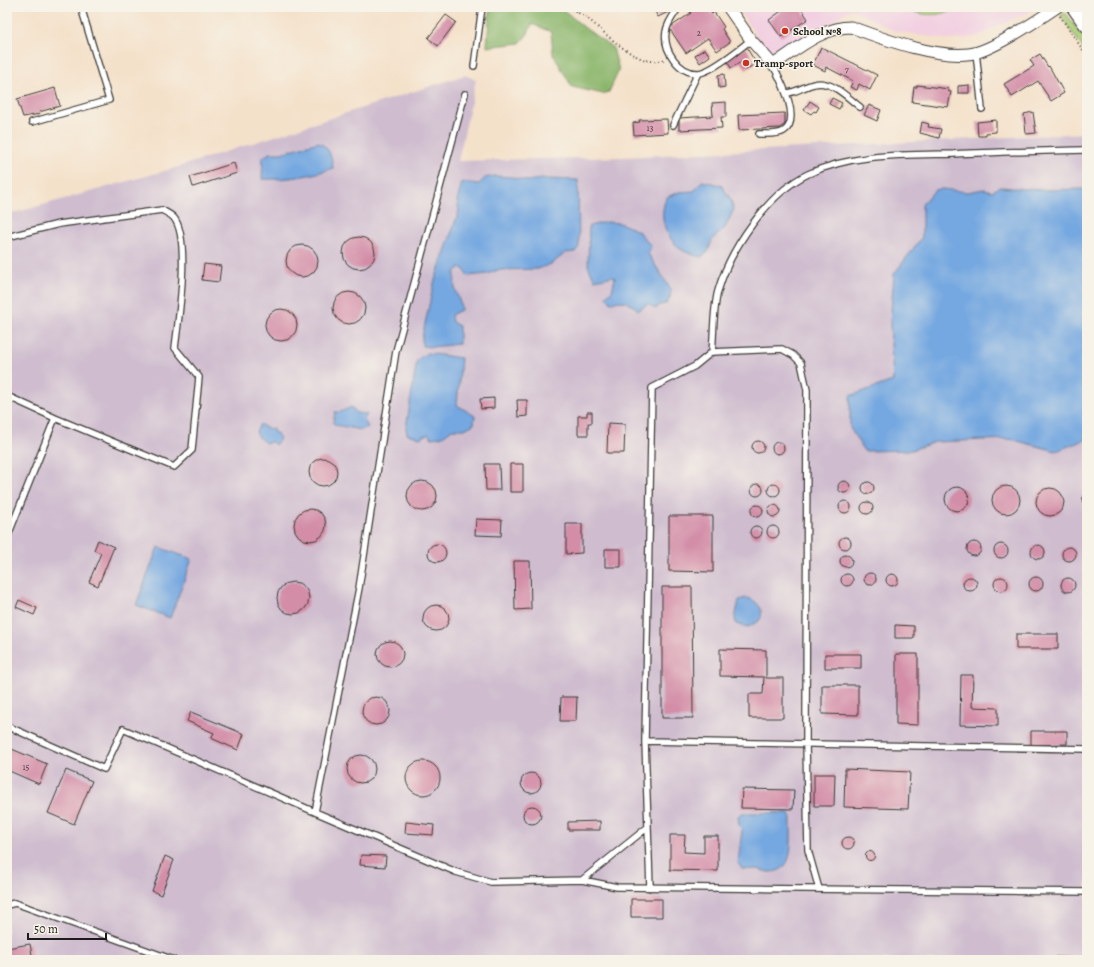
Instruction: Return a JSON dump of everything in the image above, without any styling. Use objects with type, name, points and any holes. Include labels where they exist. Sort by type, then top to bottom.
[{"type":"main road","points":[[1075,7],[1087,24]]},
{"type":"street","points":[[728,7],[751,40],[773,65],[819,36],[839,27],[851,27],[921,49],[950,53],[976,52],[991,47],[1056,8]]},
{"type":"lane","points":[[32,122],[109,100],[81,7]]},
{"type":"lane","points":[[474,66],[482,7]]},
{"type":"lane","points":[[679,7],[666,30],[665,37],[672,56],[680,67],[689,72],[698,73],[713,67],[751,40]]},
{"type":"lane","points":[[976,52],[982,109]]},
{"type":"lane","points":[[760,134],[780,133],[789,126],[791,119],[787,93],[773,65]]},
{"type":"lane","points":[[673,125],[698,73]]},
{"type":"lane","points":[[787,93],[814,84],[823,83],[830,85],[860,107]]},
{"type":"lane","points":[[315,812],[359,588],[396,351],[465,94]]},
{"type":"lane","points":[[712,352],[718,292],[730,260],[754,222],[782,191],[808,174],[855,158],[897,155],[1087,150]]},
{"type":"lane","points":[[7,237],[59,224],[162,210],[174,218],[180,230],[182,296],[175,348],[199,377],[192,450],[174,467],[55,418],[7,396]]},
{"type":"lane","points":[[650,888],[645,741],[652,388],[695,366],[712,352],[782,349],[793,355],[801,363],[807,390],[806,744],[808,850],[819,889]]},
{"type":"lane","points":[[7,538],[55,418]]},
{"type":"lane","points":[[7,726],[104,769],[123,728],[456,872],[491,882],[582,880],[617,887],[650,888],[1087,892]]},
{"type":"lane","points":[[645,741],[1087,748]]},
{"type":"lane","points":[[582,880],[648,827]]},
{"type":"lane","points":[[7,904],[15,903],[174,960]]},
{"type":"lane","points":[[146,960],[165,957]]},
{"type":"path","points":[[568,7],[586,18],[628,52],[649,60],[661,61],[672,56]]},
{"type":"path","points":[[1056,8],[1087,56]]},
{"type":"shaded area","points":[[737,7],[1040,7],[975,37],[950,40],[895,31],[851,9],[782,55],[775,55],[768,53]]},
{"type":"shaded area","points":[[465,75],[476,80],[458,161],[623,157],[1087,133],[1087,960],[7,960],[7,215],[175,168]]},
{"type":"green space","points":[[490,7],[560,7],[585,28],[613,48],[619,70],[609,92],[603,94],[572,87],[553,54],[551,32],[532,24],[527,35],[520,43],[487,47]]},
{"type":"green space","points":[[901,7],[960,7],[946,13],[923,14]]},
{"type":"green space","points":[[1060,14],[1066,14],[1087,43],[1087,54]]},
{"type":"water","points":[[318,142],[325,146],[329,152],[333,168],[298,177],[262,179],[263,157],[270,153],[281,153]]},
{"type":"water","points":[[495,176],[512,177],[526,181],[543,179],[578,180],[579,247],[575,252],[565,253],[553,263],[538,269],[498,270],[487,274],[468,276],[464,269],[460,268],[455,272],[455,284],[461,310],[451,315],[452,322],[459,326],[459,344],[432,347],[422,346],[422,337],[434,283],[459,211],[457,201],[462,182],[479,184],[485,178]]},
{"type":"water","points":[[702,181],[721,185],[730,198],[734,209],[725,228],[712,240],[708,252],[701,257],[680,249],[673,242],[664,224],[663,210],[667,197],[679,192],[694,191]]},
{"type":"water","points":[[1000,187],[1040,190],[1087,189],[1087,439],[1056,451],[1010,439],[935,442],[912,450],[864,451],[850,428],[850,396],[893,381],[890,324],[894,274],[922,237],[922,204],[935,190],[943,189],[967,192],[984,189],[992,191]]},
{"type":"water","points":[[606,222],[620,223],[638,231],[652,247],[647,252],[671,290],[670,297],[666,304],[659,305],[656,309],[648,304],[638,310],[625,302],[618,301],[611,303],[606,296],[612,291],[615,278],[613,276],[595,280],[588,266],[589,226]]},
{"type":"water","points":[[427,353],[461,358],[457,405],[475,416],[474,424],[465,429],[452,429],[443,436],[432,438],[428,434],[420,438],[407,434],[406,428],[417,360]]},
{"type":"water","points":[[352,407],[356,413],[367,414],[364,420],[368,427],[361,430],[335,425],[333,423],[335,412],[340,412]]},
{"type":"water","points":[[260,424],[266,428],[273,429],[274,433],[277,433],[280,439],[275,445],[272,442],[266,443],[259,438],[256,432]]},
{"type":"water","points":[[158,547],[192,559],[170,618],[136,605]]},
{"type":"water","points":[[746,598],[757,603],[761,610],[761,617],[759,621],[748,627],[736,624],[735,618],[739,600]]},
{"type":"water","points":[[742,813],[789,813],[791,818],[791,843],[788,860],[785,866],[779,870],[770,872],[758,869],[742,869],[738,863],[742,830],[739,825],[738,816]]},
{"type":"building","points":[[659,7],[665,7],[668,12],[658,17],[654,10]]},
{"type":"building","points":[[693,7],[707,7],[712,14],[714,12],[724,27],[722,29],[730,42],[717,51],[708,38],[686,53],[669,28],[691,13],[689,10]]},
{"type":"building","points":[[783,7],[800,7],[808,19],[781,37],[769,20],[784,9]]},
{"type":"building","points":[[446,15],[456,22],[438,46],[428,38]]},
{"type":"building","points":[[746,47],[756,63],[746,70],[741,62],[731,68],[726,60]]},
{"type":"building","points":[[821,47],[877,75],[870,90],[859,84],[857,90],[850,87],[853,81],[826,67],[825,71],[813,65]]},
{"type":"building","points":[[705,49],[710,56],[700,63],[695,55]]},
{"type":"building","points":[[1040,54],[1048,67],[1049,66],[1064,93],[1051,101],[1038,81],[1012,97],[1004,84],[1034,66],[1030,60]]},
{"type":"building","points":[[724,74],[725,87],[719,88],[718,75]]},
{"type":"building","points":[[917,85],[949,89],[948,91],[951,92],[948,107],[912,102],[914,87],[917,87]]},
{"type":"building","points":[[969,85],[969,93],[958,93],[958,86]]},
{"type":"building","points":[[55,88],[60,106],[39,112],[40,114],[23,117],[17,99]]},
{"type":"building","points":[[832,98],[842,103],[839,109],[829,104]]},
{"type":"building","points":[[810,101],[819,107],[816,112],[814,111],[811,114],[804,110]]},
{"type":"building","points":[[726,102],[726,117],[721,117],[722,128],[679,130],[679,118],[713,116],[712,103]]},
{"type":"building","points":[[869,105],[881,110],[877,121],[864,115]]},
{"type":"building","points":[[1033,112],[1036,133],[1026,134],[1024,114]]},
{"type":"building","points":[[785,113],[785,124],[780,128],[739,130],[738,115]]},
{"type":"building","points":[[667,119],[668,133],[634,135],[633,123],[640,122],[639,120]]},
{"type":"building","points":[[996,120],[996,132],[986,133],[986,136],[978,136],[977,122]]},
{"type":"building","points":[[922,122],[929,124],[928,127],[941,129],[939,138],[920,133]]},
{"type":"building","points":[[234,163],[237,173],[193,187],[190,177]]},
{"type":"building","points":[[356,237],[362,237],[371,241],[375,253],[371,265],[362,269],[356,269],[347,265],[343,256],[343,250],[347,241]]},
{"type":"building","points":[[299,245],[305,245],[314,249],[318,261],[314,273],[305,277],[299,277],[290,273],[286,264],[286,258],[290,249]]},
{"type":"building","points":[[204,264],[221,266],[219,282],[202,280]]},
{"type":"building","points":[[346,292],[352,292],[361,296],[365,308],[361,320],[352,324],[346,324],[337,320],[333,311],[333,305],[337,296]]},
{"type":"building","points":[[278,309],[284,309],[293,313],[297,325],[293,337],[284,341],[278,341],[269,337],[265,328],[265,322],[269,313]]},
{"type":"building","points":[[494,398],[494,408],[481,409],[480,399]]},
{"type":"building","points":[[517,400],[527,400],[527,416],[518,417]]},
{"type":"building","points":[[587,412],[592,412],[592,423],[588,423],[588,435],[578,435],[578,416],[587,416]]},
{"type":"building","points":[[608,423],[625,424],[624,453],[607,453]]},
{"type":"building","points":[[758,441],[762,443],[764,447],[762,451],[758,453],[754,451],[752,447],[754,443]]},
{"type":"building","points":[[778,442],[782,444],[784,448],[782,452],[778,454],[774,452],[772,448],[774,444]]},
{"type":"building","points":[[323,458],[333,462],[337,472],[333,482],[323,486],[313,482],[309,472],[313,462]]},
{"type":"building","points":[[485,464],[499,464],[500,490],[486,490]]},
{"type":"building","points":[[510,464],[523,464],[523,492],[510,492]]},
{"type":"building","points":[[422,481],[433,485],[437,496],[433,507],[422,511],[411,507],[407,496],[411,485]]},
{"type":"building","points":[[844,481],[848,483],[850,487],[848,491],[844,493],[840,491],[838,487],[840,483]]},
{"type":"building","points":[[868,482],[872,484],[874,488],[872,492],[868,494],[864,492],[862,488],[864,484]]},
{"type":"building","points":[[757,484],[761,486],[763,490],[761,494],[757,496],[753,494],[751,490],[753,486]]},
{"type":"building","points":[[774,484],[778,486],[780,490],[778,494],[774,496],[770,494],[768,490],[770,486]]},
{"type":"building","points":[[1006,486],[1016,490],[1020,500],[1016,510],[1006,514],[996,510],[992,500],[996,490]]},
{"type":"building","points":[[957,487],[965,491],[969,499],[965,507],[957,511],[949,507],[945,499],[949,491]]},
{"type":"building","points":[[1050,488],[1060,492],[1064,502],[1060,512],[1050,516],[1040,512],[1036,502],[1040,492]]},
{"type":"building","points":[[1087,488],[1087,510],[1082,500]]},
{"type":"building","points":[[845,501],[849,503],[851,507],[849,511],[845,513],[841,511],[839,507],[841,503]]},
{"type":"building","points":[[867,502],[871,504],[873,508],[871,512],[867,514],[863,512],[861,508],[863,504]]},
{"type":"building","points":[[757,505],[761,507],[763,511],[761,515],[757,517],[753,515],[751,511],[753,507]]},
{"type":"building","points":[[774,505],[778,507],[780,511],[778,515],[774,517],[770,515],[768,511],[770,507]]},
{"type":"building","points":[[307,509],[313,509],[322,513],[326,525],[322,537],[313,541],[307,541],[298,537],[294,528],[294,522],[298,513]]},
{"type":"building","points":[[669,516],[713,516],[713,572],[669,571]]},
{"type":"building","points":[[476,519],[502,520],[501,536],[475,535]]},
{"type":"building","points":[[566,524],[582,524],[582,553],[566,554]]},
{"type":"building","points":[[756,526],[760,528],[762,532],[760,536],[756,538],[752,536],[750,532],[752,528]]},
{"type":"building","points":[[773,526],[777,528],[779,532],[777,536],[773,538],[769,536],[767,532],[769,528]]},
{"type":"building","points":[[845,537],[849,539],[851,543],[849,547],[845,549],[841,547],[839,543],[841,539]]},
{"type":"building","points":[[98,540],[114,547],[98,586],[89,582],[101,553],[94,550]]},
{"type":"building","points":[[974,542],[979,544],[981,549],[979,554],[974,556],[969,554],[967,549],[969,544]]},
{"type":"building","points":[[437,544],[443,547],[446,553],[443,559],[437,562],[431,559],[428,553],[431,547]]},
{"type":"building","points":[[1001,544],[1006,546],[1008,551],[1006,556],[1001,558],[996,556],[994,551],[996,546]]},
{"type":"building","points":[[1038,545],[1043,547],[1045,552],[1043,557],[1038,559],[1033,557],[1031,552],[1033,547]]},
{"type":"building","points":[[1069,547],[1074,549],[1076,554],[1074,559],[1069,561],[1064,559],[1062,554],[1064,549]]},
{"type":"building","points":[[605,549],[621,549],[621,567],[605,567]]},
{"type":"building","points":[[846,555],[850,557],[852,561],[850,565],[846,567],[842,565],[840,561],[842,557]]},
{"type":"building","points":[[514,561],[530,561],[531,609],[515,610]]},
{"type":"building","points":[[870,573],[874,575],[876,579],[874,583],[870,585],[866,583],[864,579],[866,575]]},
{"type":"building","points":[[847,574],[851,576],[853,580],[851,584],[847,586],[843,584],[841,580],[843,576]]},
{"type":"building","points":[[892,574],[896,576],[898,580],[896,584],[892,586],[888,584],[886,580],[888,576]]},
{"type":"building","points":[[970,577],[975,579],[977,584],[975,589],[970,591],[965,589],[963,584],[965,579]]},
{"type":"building","points":[[1001,577],[1006,579],[1008,584],[1006,589],[1001,591],[996,589],[994,584],[996,579]]},
{"type":"building","points":[[1036,577],[1041,579],[1043,584],[1041,589],[1036,591],[1031,589],[1029,584],[1031,579]]},
{"type":"building","points":[[1068,578],[1073,580],[1075,585],[1073,590],[1068,592],[1063,590],[1061,585],[1063,580]]},
{"type":"building","points":[[290,582],[296,582],[305,586],[309,598],[305,610],[296,614],[290,614],[281,610],[277,601],[277,595],[281,586]]},
{"type":"building","points":[[662,587],[692,587],[693,718],[662,718]]},
{"type":"building","points":[[19,600],[37,608],[34,615],[16,607]]},
{"type":"building","points":[[436,605],[445,609],[449,618],[445,627],[436,631],[427,627],[423,618],[427,609]]},
{"type":"building","points":[[895,625],[914,626],[914,638],[895,638]]},
{"type":"building","points":[[1016,634],[1058,634],[1058,649],[1016,649]]},
{"type":"building","points":[[390,641],[399,645],[403,654],[399,663],[390,667],[381,663],[377,654],[381,645]]},
{"type":"building","points":[[720,649],[766,650],[766,678],[783,678],[783,718],[749,718],[749,694],[763,694],[764,677],[720,676]]},
{"type":"building","points":[[825,654],[861,654],[861,668],[825,668]]},
{"type":"building","points":[[896,654],[918,654],[918,725],[896,724]]},
{"type":"building","points":[[961,675],[973,675],[972,707],[998,708],[998,726],[960,725]]},
{"type":"building","points":[[822,685],[858,685],[858,715],[822,714]]},
{"type":"building","points":[[376,697],[386,701],[390,711],[386,721],[376,725],[366,721],[362,711],[366,701]]},
{"type":"building","points":[[561,697],[577,697],[576,721],[560,721]]},
{"type":"building","points":[[191,712],[244,734],[238,750],[211,738],[214,733],[187,721]]},
{"type":"building","points":[[1031,731],[1067,731],[1067,744],[1031,745]]},
{"type":"building","points":[[7,747],[47,764],[39,784],[7,770]]},
{"type":"building","points":[[361,755],[371,759],[375,769],[371,779],[361,783],[351,779],[347,769],[351,759]]},
{"type":"building","points":[[420,761],[426,761],[430,762],[437,768],[440,778],[439,785],[433,792],[426,795],[420,795],[416,794],[409,788],[406,781],[406,775],[407,771],[413,764]]},
{"type":"building","points":[[845,769],[910,772],[908,809],[844,807]]},
{"type":"building","points":[[66,770],[92,781],[74,824],[48,813]]},
{"type":"building","points":[[531,773],[538,776],[541,783],[538,790],[531,793],[524,790],[521,783],[524,776]]},
{"type":"building","points":[[814,774],[835,774],[834,806],[814,806]]},
{"type":"building","points":[[742,789],[794,790],[793,809],[741,808]]},
{"type":"building","points":[[532,806],[538,809],[541,815],[538,821],[532,824],[526,821],[523,815],[526,809]]},
{"type":"building","points":[[600,821],[600,830],[568,830],[568,822]]},
{"type":"building","points":[[406,822],[434,825],[433,835],[405,833]]},
{"type":"building","points":[[670,835],[685,835],[684,852],[704,853],[704,836],[718,836],[718,871],[670,870]]},
{"type":"building","points":[[848,837],[852,839],[854,843],[852,847],[848,849],[844,847],[842,843],[844,839]]},
{"type":"building","points":[[870,851],[875,856],[870,861],[865,856]]},
{"type":"building","points":[[361,855],[386,856],[385,867],[360,865]]},
{"type":"building","points":[[165,856],[174,860],[161,895],[152,891]]},
{"type":"building","points":[[631,899],[662,899],[662,917],[631,917]]},
{"type":"building","points":[[30,944],[33,960],[7,960],[7,948]]},
{"type":"building","points":[[1055,957],[1086,958],[1086,960],[1055,960]]},
{"type":"place","name":"School №8","points":[[785,31]]},
{"type":"place","name":"Tramp-sport","points":[[746,63]]}]
